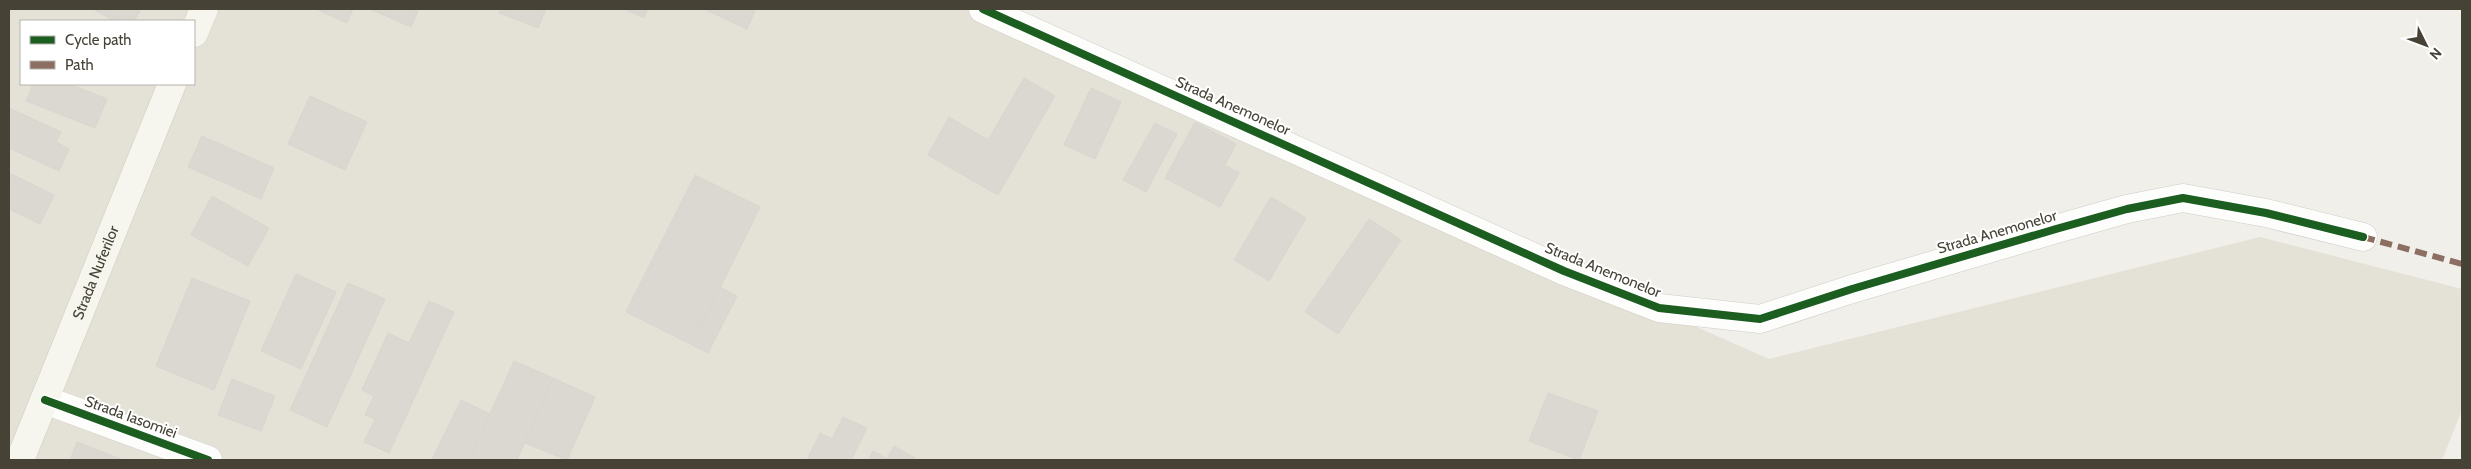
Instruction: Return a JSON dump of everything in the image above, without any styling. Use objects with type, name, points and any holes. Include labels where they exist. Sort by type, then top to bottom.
[{"type":"main road","points":[[195,31],[204,9]]},
{"type":"main road","name":"Strada Nuferilor","points":[[20,460],[172,85]]},
{"type":"street","name":"Strada Anemonelor","points":[[983,9],[1564,270],[1659,308],[1760,319],[1852,288],[2056,229],[2127,210],[2183,198],[2266,213],[2363,237]]},
{"type":"street","name":"Strada Iasomiei","points":[[45,400],[208,460]]},
{"type":"shaded area","points":[[9,9],[994,9],[1484,233],[1769,359],[2260,237],[2462,289],[2462,410],[2442,460],[9,460]]},
{"type":"building","points":[[93,9],[141,9],[135,20],[112,20]]},
{"type":"building","points":[[316,9],[353,9],[347,23]]},
{"type":"building","points":[[370,9],[419,9],[411,27]]},
{"type":"building","points":[[501,9],[546,9],[538,28],[499,13]]},
{"type":"building","points":[[624,9],[648,9],[644,18]]},
{"type":"building","points":[[704,9],[756,9],[747,29]]},
{"type":"building","points":[[1024,78],[1055,96],[998,195],[928,155],[949,117],[988,140]]},
{"type":"building","points":[[33,85],[72,85],[107,99],[95,128],[26,101]]},
{"type":"building","points":[[1091,88],[1121,102],[1095,159],[1064,145]]},
{"type":"building","points":[[310,96],[367,122],[345,170],[288,144]]},
{"type":"building","points":[[9,108],[61,132],[56,142],[69,149],[59,171],[9,148]]},
{"type":"building","points":[[1195,122],[1236,144],[1225,165],[1239,173],[1220,207],[1165,178]]},
{"type":"building","points":[[1155,123],[1177,134],[1146,192],[1123,180]]},
{"type":"building","points":[[202,136],[274,168],[261,199],[188,167]]},
{"type":"building","points":[[9,173],[54,195],[40,224],[9,209]]},
{"type":"building","points":[[695,175],[760,207],[702,325],[636,292]]},
{"type":"building","points":[[212,196],[269,228],[248,266],[191,235]]},
{"type":"building","points":[[1271,197],[1306,218],[1269,281],[1234,260]]},
{"type":"building","points":[[1369,219],[1401,240],[1338,334],[1305,312]]},
{"type":"building","points":[[296,274],[336,292],[301,369],[261,351]]},
{"type":"building","points":[[192,278],[250,301],[214,390],[156,366]]},
{"type":"building","points":[[348,283],[385,299],[327,427],[290,410]]},
{"type":"building","points":[[720,287],[737,296],[708,353],[626,312],[636,292],[702,325]]},
{"type":"building","points":[[429,301],[454,312],[389,453],[364,442],[375,419],[365,415],[374,396],[362,390],[388,333],[409,343]]},
{"type":"building","points":[[514,361],[553,378],[517,460],[469,460]]},
{"type":"building","points":[[553,378],[595,397],[567,460],[525,443]]},
{"type":"building","points":[[232,379],[275,396],[261,431],[218,415]]},
{"type":"building","points":[[1548,393],[1598,411],[1579,460],[1529,441]]},
{"type":"building","points":[[461,400],[490,414],[469,460],[432,460]]},
{"type":"building","points":[[843,417],[867,428],[851,460],[807,460],[820,433],[832,439]]},
{"type":"building","points":[[77,442],[123,460],[70,460]]},
{"type":"building","points":[[894,446],[915,458],[914,460],[868,460],[873,451],[887,459]]},
{"type":"marked path","points":[[2363,237],[2462,264]]},
{"type":"cycle path","points":[[983,9],[1564,271],[1659,308],[1760,319],[1852,289],[2056,229],[2127,209],[2183,198],[2266,213],[2363,237]]},
{"type":"cycle path","points":[[45,400],[208,460]]}]
